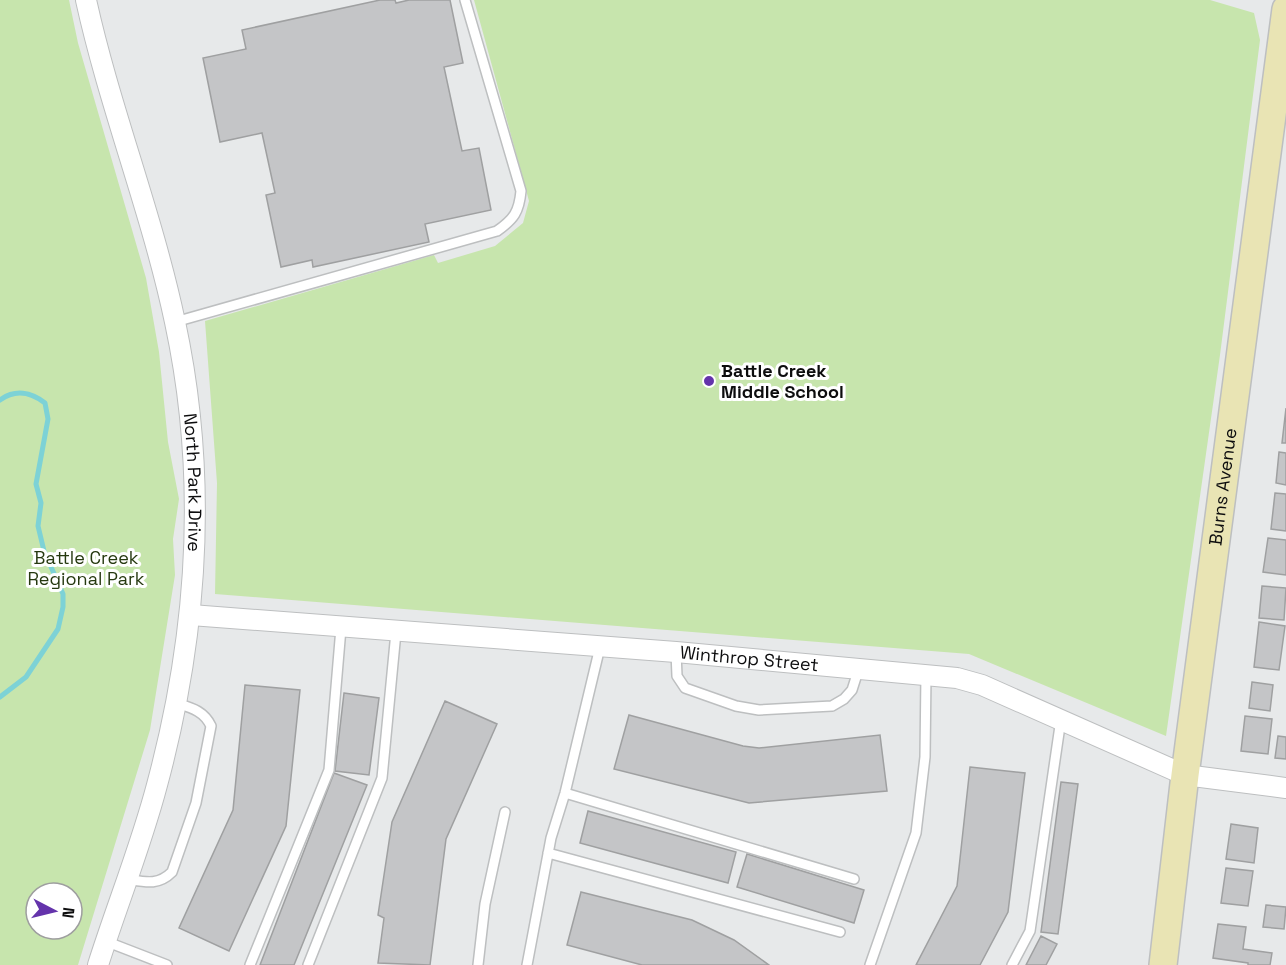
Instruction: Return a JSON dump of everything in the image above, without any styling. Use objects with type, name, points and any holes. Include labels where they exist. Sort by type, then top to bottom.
[{"type":"street","name":"North Park Drive","points":[[86,0],[151,223],[175,322],[190,408],[194,452],[195,546],[191,615],[177,703],[157,788],[98,965]]},
{"type":"street","name":"Burns Avenue","points":[[1163,965],[1185,775],[1281,96],[1286,9]]},
{"type":"street","name":"Winthrop Street","points":[[191,615],[676,652],[926,674],[982,685],[1185,775],[1286,788]]},
{"type":"lane","points":[[175,322],[497,231],[514,219],[519,208],[521,191],[465,0]]},
{"type":"lane","points":[[250,965],[329,770],[341,628]]},
{"type":"lane","points":[[308,965],[382,778],[396,632]]},
{"type":"lane","points":[[527,965],[548,853],[600,647]]},
{"type":"lane","points":[[676,652],[677,676],[685,688],[736,706],[759,710],[832,706],[844,699],[852,690],[859,668]]},
{"type":"lane","points":[[870,965],[916,833],[925,757],[926,674]]},
{"type":"lane","points":[[127,879],[153,883],[165,879],[172,872],[196,803],[212,726],[207,717],[199,711],[177,703]]},
{"type":"lane","points":[[1012,965],[1030,932],[1061,720]]},
{"type":"lane","points":[[565,793],[854,879]]},
{"type":"lane","points":[[478,965],[485,904],[505,812]]},
{"type":"lane","points":[[548,853],[840,932]]},
{"type":"lane","points":[[105,941],[166,965]]},
{"type":"green space","name":"Battle Creek Regional Park","points":[[0,0],[69,0],[78,43],[146,278],[159,352],[168,442],[179,499],[173,539],[175,575],[150,730],[78,965],[0,965]]},
{"type":"green space","name":"Battle Creek Middle School","points":[[474,0],[1210,0],[1254,13],[1260,40],[1220,355],[1166,736],[969,654],[215,594],[217,483],[205,321],[434,255],[438,263],[495,246],[523,223],[529,201]]},
{"type":"building","points":[[380,0],[395,0],[396,3],[409,0],[450,0],[463,63],[444,67],[462,151],[479,148],[491,210],[425,224],[429,242],[313,267],[312,260],[281,267],[266,195],[275,193],[262,133],[220,142],[203,58],[246,49],[242,30]]},
{"type":"building","points":[[1286,408],[1286,443],[1282,443]]},
{"type":"building","points":[[1279,452],[1286,453],[1286,485],[1276,483]]},
{"type":"building","points":[[1275,493],[1286,494],[1286,531],[1271,529]]},
{"type":"building","points":[[1268,538],[1286,540],[1286,575],[1263,572]]},
{"type":"building","points":[[1262,586],[1286,588],[1284,620],[1259,618]]},
{"type":"building","points":[[1259,622],[1285,626],[1279,670],[1254,667]]},
{"type":"building","points":[[1252,682],[1273,685],[1270,711],[1249,708]]},
{"type":"building","points":[[245,685],[300,690],[286,826],[229,951],[179,928],[233,810]]},
{"type":"building","points":[[344,693],[379,698],[369,775],[335,771]]},
{"type":"building","points":[[445,701],[497,724],[446,839],[430,965],[378,963],[384,918],[378,915],[392,822]]},
{"type":"building","points":[[629,715],[743,746],[759,748],[880,735],[887,791],[749,803],[614,769]]},
{"type":"building","points":[[1245,716],[1272,719],[1268,754],[1241,751]]},
{"type":"building","points":[[1278,736],[1286,737],[1286,759],[1275,758]]},
{"type":"building","points":[[970,767],[1025,773],[1008,912],[980,965],[916,965],[957,886]]},
{"type":"building","points":[[334,773],[367,785],[294,965],[260,965]]},
{"type":"building","points":[[1061,782],[1078,784],[1058,934],[1041,932]]},
{"type":"building","points":[[588,811],[736,852],[728,883],[580,843]]},
{"type":"building","points":[[1231,824],[1258,828],[1254,863],[1226,859]]},
{"type":"building","points":[[747,854],[864,890],[854,923],[737,887]]},
{"type":"building","points":[[1226,868],[1253,871],[1248,906],[1221,903]]},
{"type":"building","points":[[581,892],[692,920],[734,940],[769,965],[642,965],[567,945]]},
{"type":"building","points":[[1266,905],[1286,907],[1284,929],[1263,927]]},
{"type":"building","points":[[1218,924],[1246,927],[1243,949],[1272,953],[1270,965],[1248,965],[1248,963],[1213,958]]},
{"type":"building","points":[[1041,936],[1057,944],[1046,965],[1026,965]]},
{"type":"waterway","points":[[0,400],[11,394],[23,393],[34,396],[45,403],[48,419],[36,484],[41,503],[38,526],[44,551],[63,594],[63,607],[58,629],[26,677],[0,697]]},
{"type":"place","name":"Battle Creek Middle School","points":[[709,381]]}]
